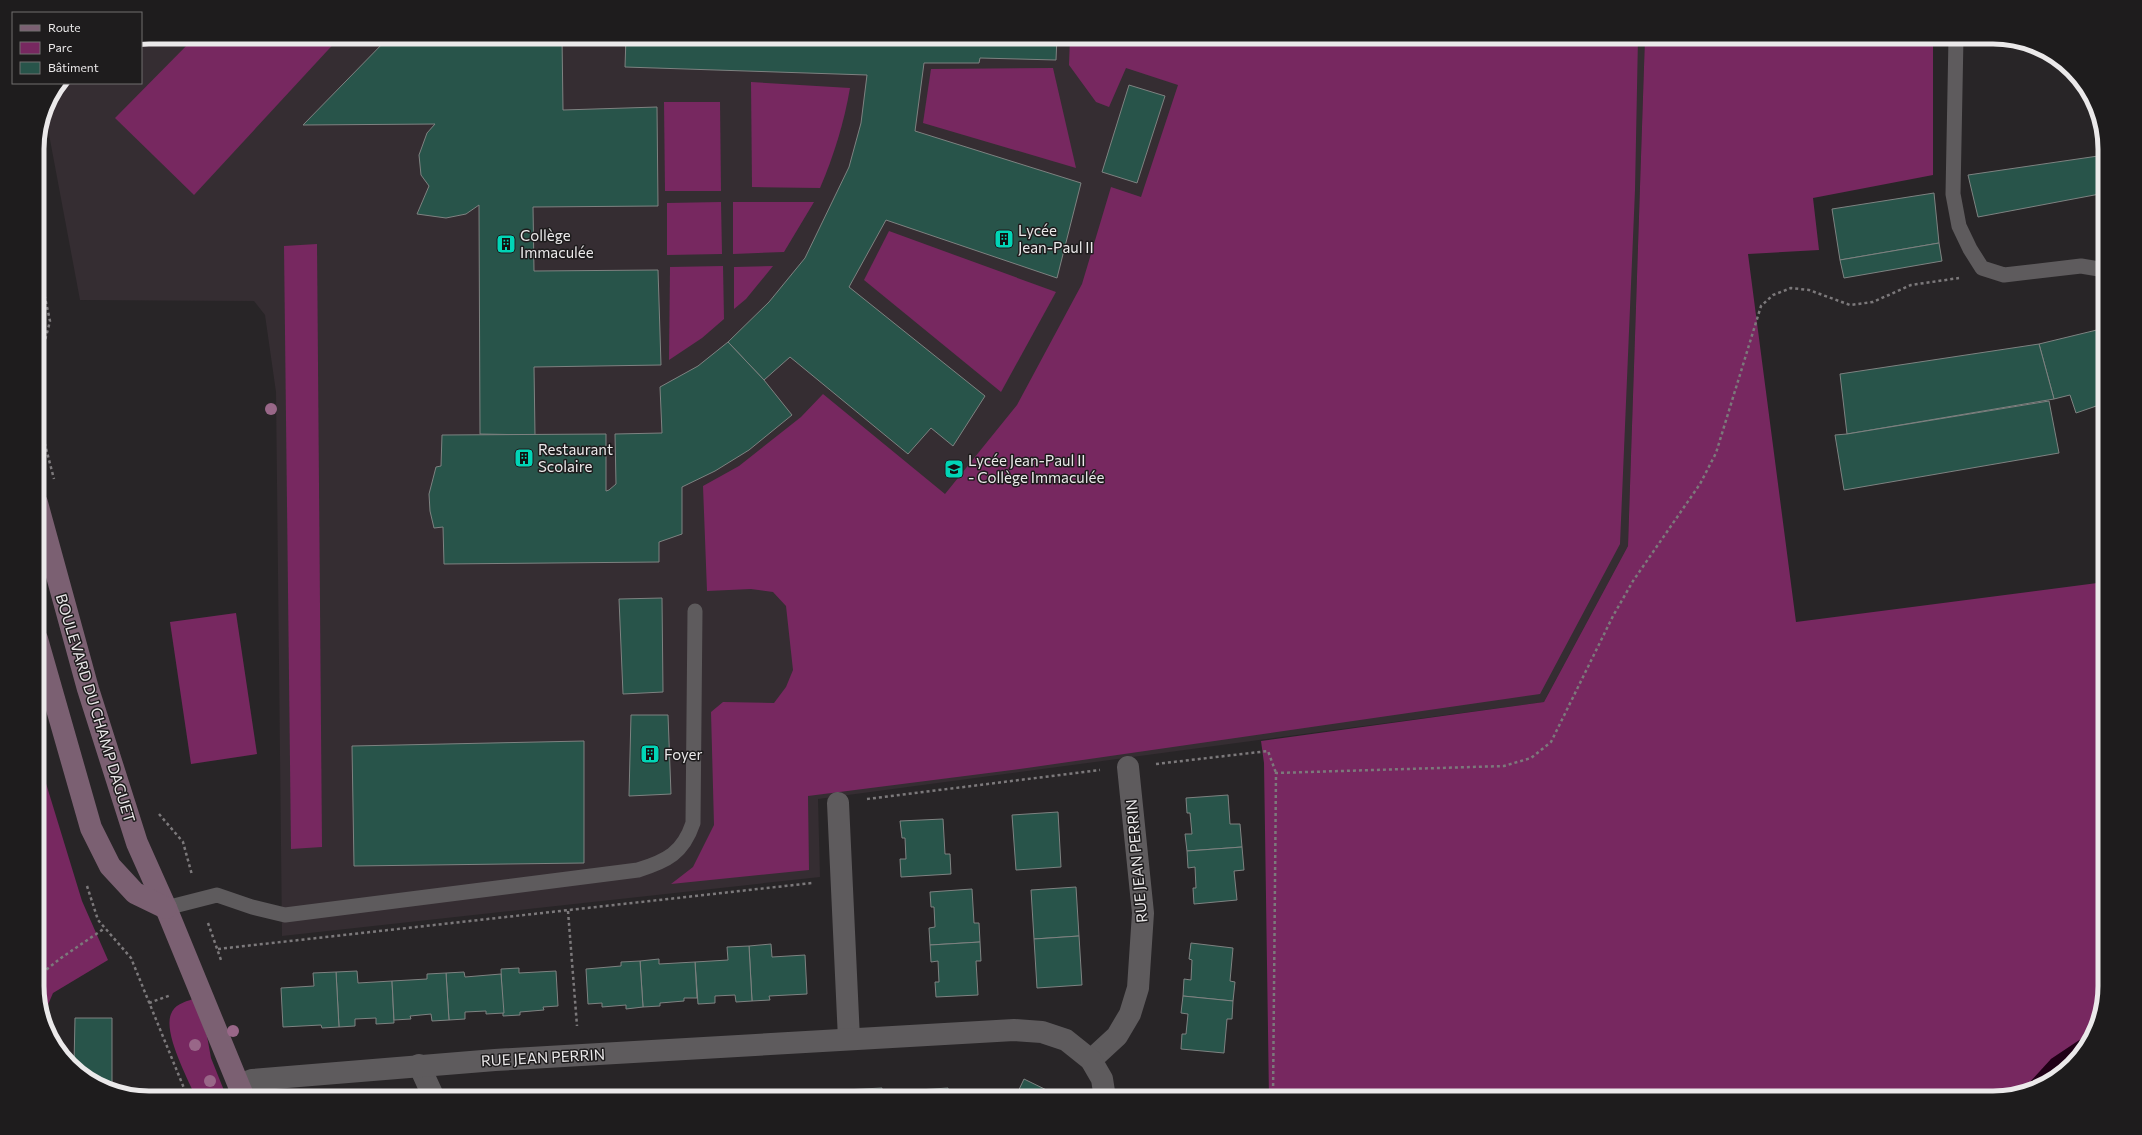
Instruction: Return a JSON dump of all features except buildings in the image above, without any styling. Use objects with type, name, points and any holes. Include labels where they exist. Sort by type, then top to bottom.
[{"type":"street","name":"BOULEVARD DU CHAMP DAGUET","points":[[44,529],[88,689],[136,843],[166,908],[242,1091]]},
{"type":"street","points":[[44,664],[91,828],[110,866],[135,893],[166,908]]},
{"type":"street","name":"RUE JEAN PERRIN","points":[[1091,1060],[1117,1036],[1130,1014],[1138,988],[1143,913],[1128,767]]},
{"type":"street","points":[[838,803],[840,880],[849,1039]]},
{"type":"street","name":"RUE JEAN PERRIN","points":[[242,1091],[252,1080],[419,1065],[1014,1030],[1042,1032],[1066,1040],[1091,1060],[1102,1079],[1104,1091]]},
{"type":"street","points":[[419,1065],[431,1091]]},
{"type":"lane","points":[[1956,44],[1953,194],[1959,226],[1970,249],[1982,268],[2004,275],[2081,266],[2098,269]]},
{"type":"lane","points":[[166,908],[217,895],[252,907],[285,915],[638,870],[666,860],[678,851],[688,839],[693,823],[695,611]]},
{"type":"path","points":[[1276,773],[1504,766],[1531,758],[1551,742],[1613,616],[1633,581],[1700,484],[1716,453],[1761,306],[1773,295],[1791,288],[1809,290],[1850,305],[1873,302],[1911,285],[1955,280],[1982,268]]},
{"type":"path","points":[[44,293],[50,321],[44,345]]},
{"type":"path","points":[[44,441],[55,484]]},
{"type":"path","points":[[838,803],[1268,751],[1276,773],[1273,1091]]},
{"type":"path","points":[[157,811],[183,842],[221,962]]},
{"type":"path","points":[[218,949],[840,880]]},
{"type":"path","points":[[86,884],[98,920],[131,958],[185,1091]]},
{"type":"path","points":[[568,911],[580,1055]]},
{"type":"path","points":[[44,971],[105,928]]},
{"type":"shaded area","name":"Lycée Jean-Paul II - Collège Immaculée","points":[[142,44],[1645,44],[1628,546],[1544,702],[818,799],[820,877],[282,936],[276,392],[265,315],[254,301],[80,300],[47,125],[55,102],[67,84],[142,84]]},
{"type":"green space","points":[[188,44],[334,44],[194,195],[115,118]]},
{"type":"green space","points":[[1070,44],[1638,44],[1635,190],[1620,544],[1540,694],[1027,768],[808,796],[809,870],[671,884],[693,867],[714,825],[711,712],[723,702],[774,703],[786,687],[793,670],[786,606],[773,592],[751,589],[707,591],[703,486],[739,466],[801,417],[823,394],[945,494],[1017,405],[1082,284],[1111,187],[1141,197],[1178,85],[1126,68],[1109,107],[1096,102],[1069,65]]},
{"type":"green space","points":[[1645,44],[1933,44],[1933,175],[1813,198],[1819,250],[1748,254],[1796,622],[2098,583],[2098,993],[2096,1007],[2087,1033],[2072,1055],[2062,1065],[2046,1077],[2033,1083],[2007,1090],[1993,1091],[1269,1091],[1264,763],[1261,741],[1544,702],[1628,546]]},
{"type":"green space","points":[[1053,68],[1076,168],[923,123],[931,69]]},
{"type":"green space","points":[[751,82],[850,88],[838,139],[820,188],[752,187]]},
{"type":"green space","points":[[664,102],[720,102],[721,191],[665,191]]},
{"type":"green space","points":[[721,202],[722,254],[667,255],[667,203]]},
{"type":"green space","points":[[733,202],[814,202],[784,252],[733,254]]},
{"type":"green space","points":[[889,231],[1056,292],[1001,392],[864,280]]},
{"type":"green space","points":[[317,244],[322,847],[291,849],[284,246]]},
{"type":"green space","points":[[723,266],[724,319],[702,338],[669,360],[670,267]]},
{"type":"green space","points":[[773,266],[746,299],[734,309],[734,267]]},
{"type":"green space","points":[[236,613],[257,754],[191,764],[170,622]]},
{"type":"green space","points":[[44,777],[82,901],[108,960],[53,993],[46,1008],[44,993]]},
{"type":"green space","points":[[193,999],[207,1036],[211,1058],[224,1091],[193,1091],[182,1068],[170,1032],[169,1022],[172,1011],[174,1008]]},
{"type":"waterway","points":[[2038,1081],[2054,1063],[2078,1047]]},
{"type":"place","name":"Lycée Jean-Paul II","points":[[1004,239]]},
{"type":"place","name":"Collège Immaculée","points":[[506,244]]},
{"type":"place","name":"Restaurant Scolaire","points":[[524,458]]},
{"type":"place","name":"Lycée Jean-Paul II - Collège Immaculée","points":[[954,469]]},
{"type":"place","name":"Foyer","points":[[650,754]]}]
